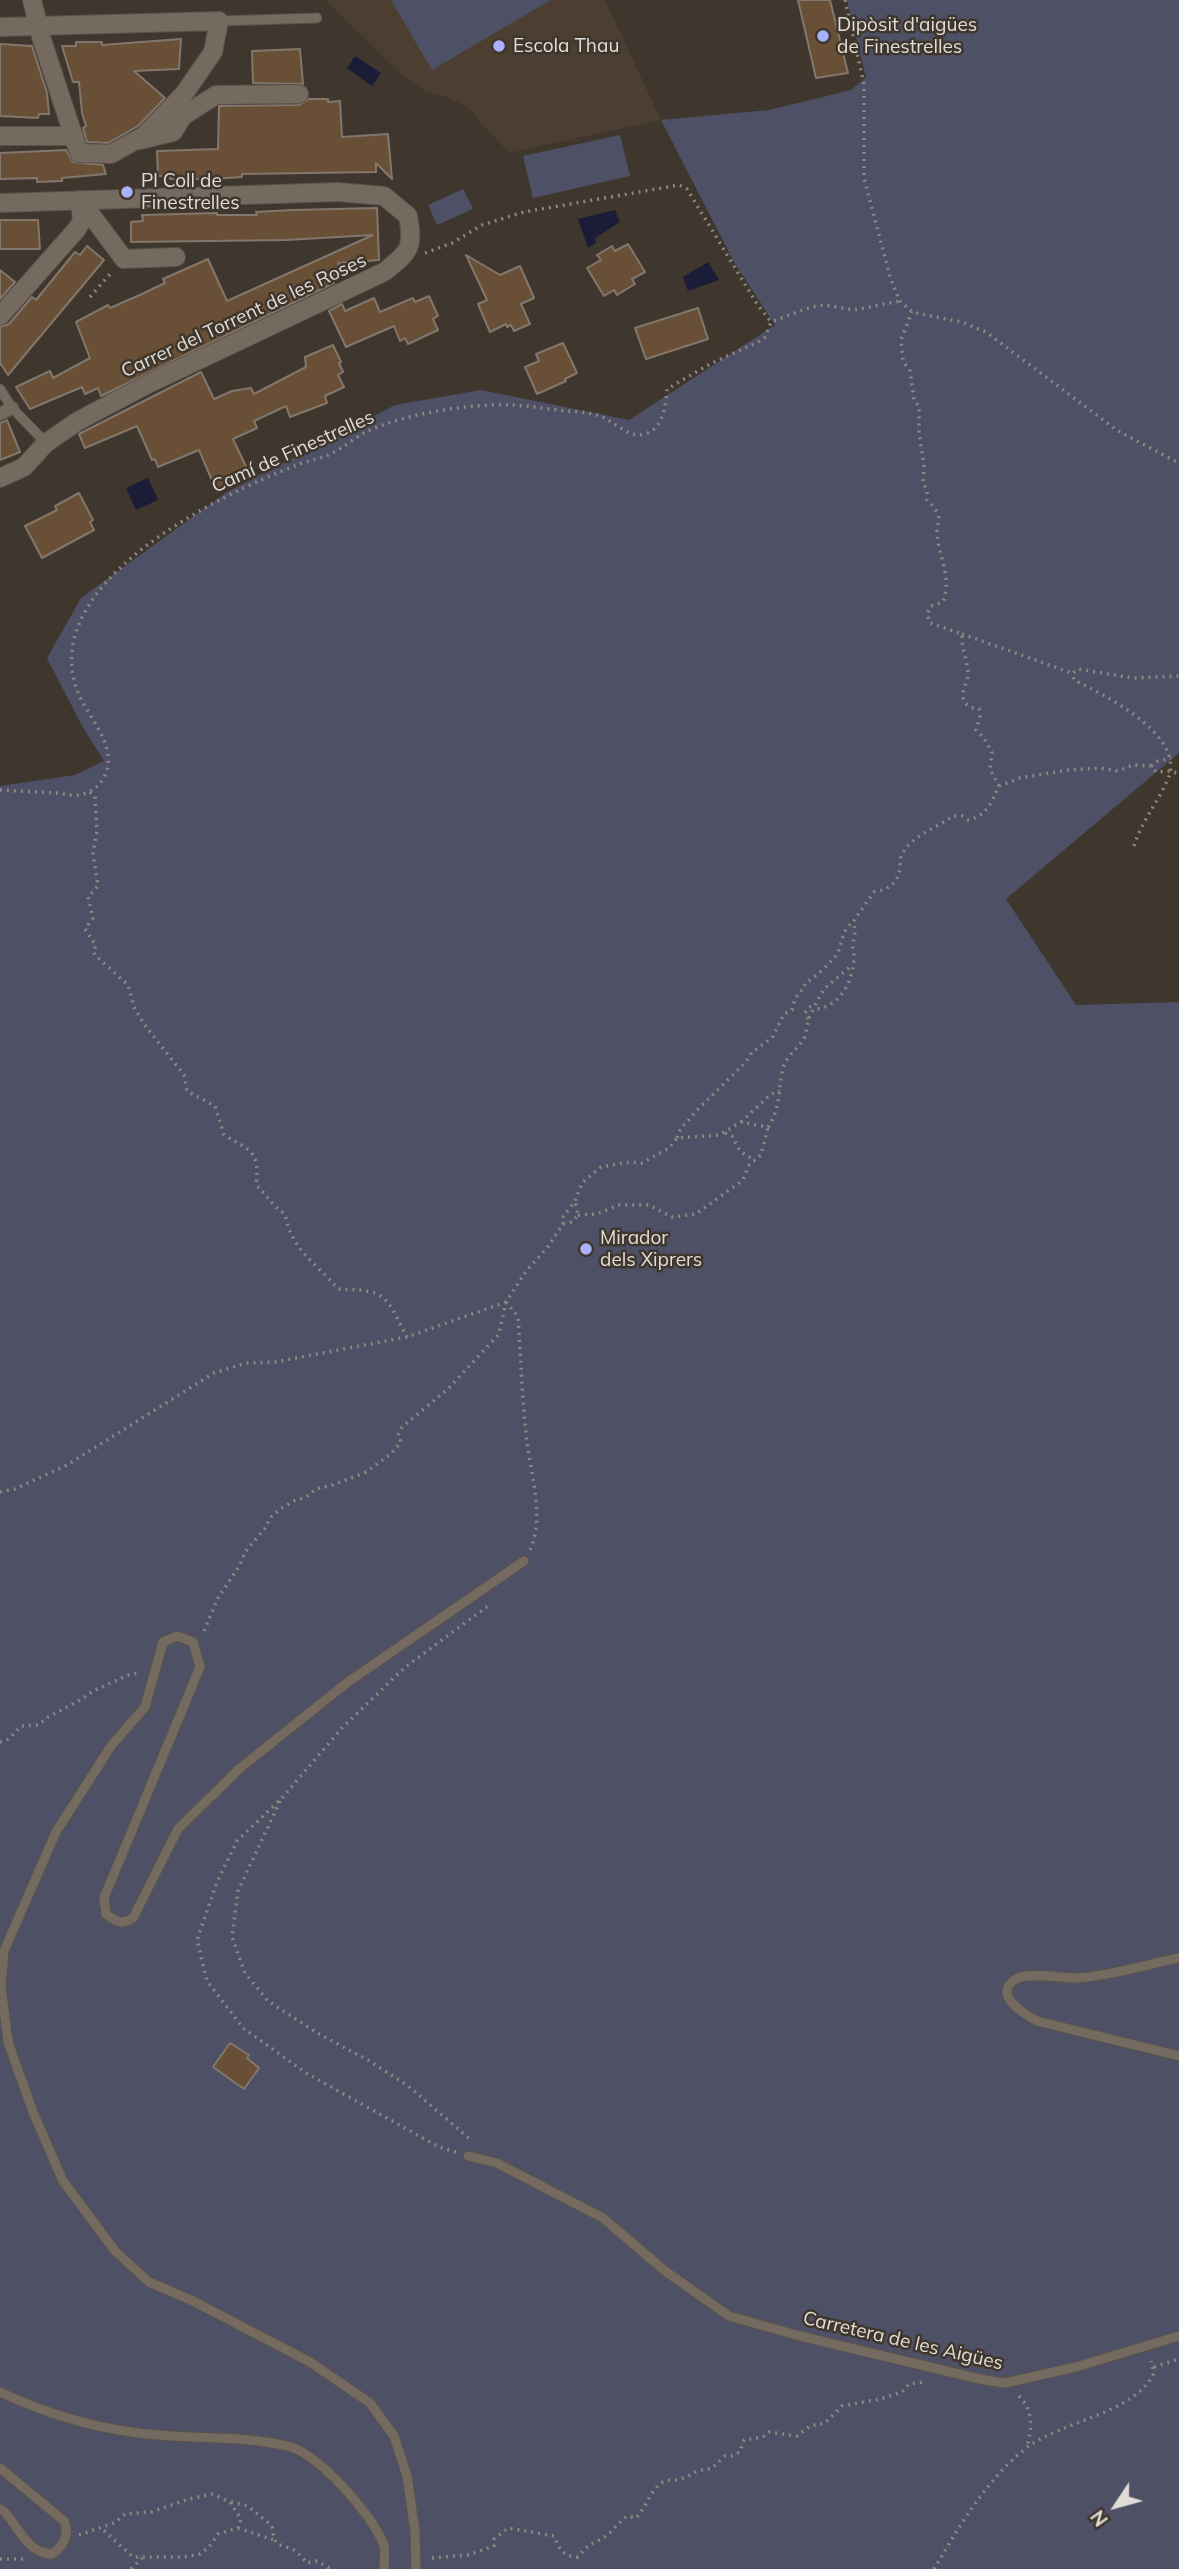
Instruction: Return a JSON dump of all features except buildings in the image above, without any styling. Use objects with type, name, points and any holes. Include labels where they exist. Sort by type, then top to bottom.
[{"type":"street","points":[[32,0],[76,145]]},
{"type":"street","points":[[0,27],[219,21],[213,52],[184,94],[145,135],[111,154],[76,145],[0,136]]},
{"type":"street","points":[[131,143],[173,132],[183,116],[216,95],[299,94]]},
{"type":"street","points":[[0,203],[338,192],[384,196],[408,216],[412,237],[408,253]]},
{"type":"street","points":[[80,200],[124,258],[176,257]]},
{"type":"street","points":[[0,316],[77,229],[82,220],[80,200]]},
{"type":"street","name":"Carrer del Torrent de les Roses","points":[[0,478],[24,467],[46,443],[78,421],[148,384],[384,272],[408,253]]},
{"type":"lane","points":[[219,21],[317,19]]},
{"type":"lane","points":[[0,388],[6,411],[46,443]]},
{"type":"lane","points":[[416,2564],[415,2531],[407,2476],[394,2436],[370,2403],[310,2362],[193,2301],[149,2282],[115,2251],[63,2181],[33,2112],[8,2042],[1,1986],[4,1951],[56,1832],[111,1746],[145,1707],[163,1643],[177,1636],[193,1642],[200,1667],[104,1898],[106,1914],[116,1922],[125,1923],[133,1918],[178,1829],[239,1769],[348,1682],[524,1561]]},
{"type":"lane","points":[[1179,1958],[1080,1978],[1020,1977],[1010,1984],[1008,1991],[1011,2003],[1037,2021],[1179,2056]]},
{"type":"lane","name":"Carretera de les Aigües","points":[[468,2156],[497,2164],[603,2218],[665,2271],[729,2316],[800,2336],[1004,2383],[1076,2367],[1179,2336]]},
{"type":"lane","points":[[0,2392],[85,2423],[158,2435],[223,2438],[290,2446],[315,2460],[356,2499],[384,2544],[384,2569]]},
{"type":"lane","points":[[0,2468],[64,2521],[67,2535],[59,2549],[52,2554],[40,2554],[28,2545],[5,2512],[0,2510]]},
{"type":"path","points":[[845,0],[864,84],[864,178],[891,279],[900,301],[912,312],[961,322],[986,332],[1118,431],[1179,463]]},
{"type":"path","points":[[408,253],[429,253],[482,225],[524,212],[679,185],[688,189],[757,304],[771,321]]},
{"type":"path","points":[[90,298],[124,258]]},
{"type":"path","name":"Camí de Finestrelles","points":[[90,792],[107,771],[108,754],[74,681],[71,658],[80,619],[104,586],[133,558],[190,516],[247,486],[332,453],[363,433],[393,422],[477,405],[514,405],[597,415],[623,430],[648,434],[654,430],[663,414],[667,389],[710,364],[758,342],[765,337],[771,321],[811,307],[825,305],[854,310],[900,301]]},
{"type":"path","points":[[912,312],[901,340],[903,361],[910,371],[914,400],[919,406],[923,483],[927,490],[927,500],[936,509],[939,519],[937,531],[947,578],[947,591],[943,602],[931,606],[927,614],[930,623],[1073,673]]},
{"type":"path","points":[[962,634],[961,649],[968,677],[964,686],[964,701],[969,707],[979,709],[980,717],[976,730],[992,753],[990,769],[999,786]]},
{"type":"path","points":[[1073,673],[1078,669],[1135,678],[1179,676]]},
{"type":"path","points":[[1073,673],[1074,680],[1104,695],[1152,726],[1167,742],[1171,771],[1133,846]]},
{"type":"path","points":[[193,1642],[204,1632],[218,1598],[245,1552],[266,1527],[270,1518],[316,1489],[366,1472],[391,1454],[401,1442],[398,1435],[402,1427],[448,1389],[499,1334],[506,1302],[563,1224],[562,1218],[575,1201],[582,1184],[601,1167],[630,1162],[642,1163],[669,1148],[677,1138],[680,1127],[746,1062],[752,1052],[772,1038],[784,1014],[792,1010],[796,995],[806,982],[813,980],[837,955],[847,927],[874,892],[886,890],[893,885],[900,872],[901,857],[922,834],[953,816],[962,816],[968,820],[978,818],[989,807],[999,786],[1020,778],[1068,770],[1099,768],[1118,771],[1133,765],[1151,766],[1171,758]]},
{"type":"path","points":[[1151,766],[1156,772],[1171,771],[1179,774]]},
{"type":"path","points":[[0,790],[77,796],[90,792],[95,797],[97,831],[93,853],[98,886],[88,897],[93,918],[85,929],[95,942],[95,955],[128,985],[134,1007],[144,1024],[184,1074],[187,1091],[215,1106],[224,1135],[249,1150],[256,1158],[256,1185],[270,1198],[274,1207],[285,1213],[288,1233],[308,1261],[321,1268],[338,1289],[369,1291],[382,1296],[387,1300],[407,1336]]},
{"type":"path","points":[[817,1007],[826,1008],[835,1003],[845,988],[852,965],[856,932],[853,922]]},
{"type":"path","points":[[841,942],[853,942]]},
{"type":"path","points":[[563,1224],[572,1222],[578,1215],[597,1214],[619,1205],[649,1205],[672,1217],[696,1214],[743,1180],[749,1165],[761,1155],[768,1127],[774,1118],[783,1068],[788,1058],[805,1039],[808,1021],[824,989],[852,965]]},
{"type":"path","points":[[677,1138],[719,1135],[749,1117],[771,1094],[780,1091]]},
{"type":"path","points":[[749,1117],[751,1122]]},
{"type":"path","points":[[741,1122],[768,1127]]},
{"type":"path","points":[[723,1132],[732,1136],[740,1152],[755,1161]]},
{"type":"path","points":[[575,1201],[578,1215]]},
{"type":"path","points":[[0,1492],[15,1489],[67,1465],[214,1373],[246,1363],[275,1362],[407,1336],[506,1302]]},
{"type":"path","points":[[506,1302],[518,1317],[527,1441],[536,1502],[537,1536],[524,1561]]},
{"type":"path","points":[[468,2156],[439,2147],[306,2073],[243,2028],[207,1981],[197,1940],[217,1882],[237,1841],[282,1797],[342,1728],[404,1668],[486,1608],[494,1599]]},
{"type":"path","points":[[0,1742],[9,1739],[21,1726],[38,1725],[110,1682],[128,1675],[156,1673]]},
{"type":"path","points":[[282,1797],[238,1891],[232,1937],[245,1973],[268,2001],[407,2085],[497,2164]]},
{"type":"path","points":[[934,2569],[986,2489],[1007,2464],[1043,2437],[1126,2400],[1146,2385],[1154,2373],[1154,2368],[1149,2358],[1139,2349]]},
{"type":"path","points":[[1154,2368],[1179,2359]]},
{"type":"path","points":[[416,2564],[479,2552],[494,2546],[494,2539],[508,2528],[554,2536],[560,2550],[570,2557],[579,2557],[589,2544],[607,2536],[615,2525],[627,2516],[636,2518],[642,2513],[645,2502],[662,2483],[681,2479],[698,2469],[711,2469],[725,2456],[740,2452],[744,2440],[763,2437],[769,2432],[797,2436],[810,2426],[825,2423],[842,2406],[880,2399],[902,2392],[909,2384],[928,2381]]},
{"type":"path","points":[[1004,2383],[1022,2398],[1029,2409],[1031,2429],[1027,2447]]},
{"type":"path","points":[[67,2535],[81,2535],[101,2528],[125,2514],[151,2512],[212,2494],[248,2507],[272,2526],[274,2540]]},
{"type":"path","points":[[230,2502],[242,2519],[238,2528]]},
{"type":"path","points":[[101,2528],[133,2557],[183,2557],[200,2554],[218,2534],[238,2528],[274,2540],[281,2547],[296,2551],[307,2563],[317,2561],[331,2569]]},
{"type":"path","points":[[131,2569],[144,2557]]},
{"type":"shaded area","name":"Escola Thau","points":[[326,0],[605,0],[661,120],[509,153],[466,106],[444,96],[426,92],[403,76]]},
{"type":"shaded area","points":[[391,0],[551,0],[432,70]]},
{"type":"shaded area","points":[[847,0],[1179,0],[1179,753],[1006,899],[1076,1005],[1179,1002],[1179,2569],[0,2569],[0,786],[75,775],[104,761],[81,724],[47,658],[81,598],[227,492],[395,405],[481,390],[629,420],[775,325],[734,262],[661,120],[769,110],[851,90],[866,77]]},
{"type":"shaded area","points":[[355,56],[381,73],[372,86],[347,68]]},
{"type":"shaded area","points":[[620,135],[630,176],[533,198],[523,156]]},
{"type":"shaded area","points":[[463,189],[473,209],[437,225],[428,205]]},
{"type":"shaded area","points":[[615,210],[620,222],[595,238],[596,243],[588,248],[578,219]]},
{"type":"shaded area","points":[[708,262],[719,280],[688,291],[683,277]]},
{"type":"shaded area","points":[[148,478],[158,500],[136,510],[126,488]]},
{"type":"place","name":"Dipòsit d'aigües de Finestrelles","points":[[823,36]]},
{"type":"place","name":"Escola Thau","points":[[499,46]]},
{"type":"place","name":"Pl Coll de Finestrelles","points":[[127,192]]},
{"type":"place","name":"Mirador dels Xiprers","points":[[586,1249]]}]
